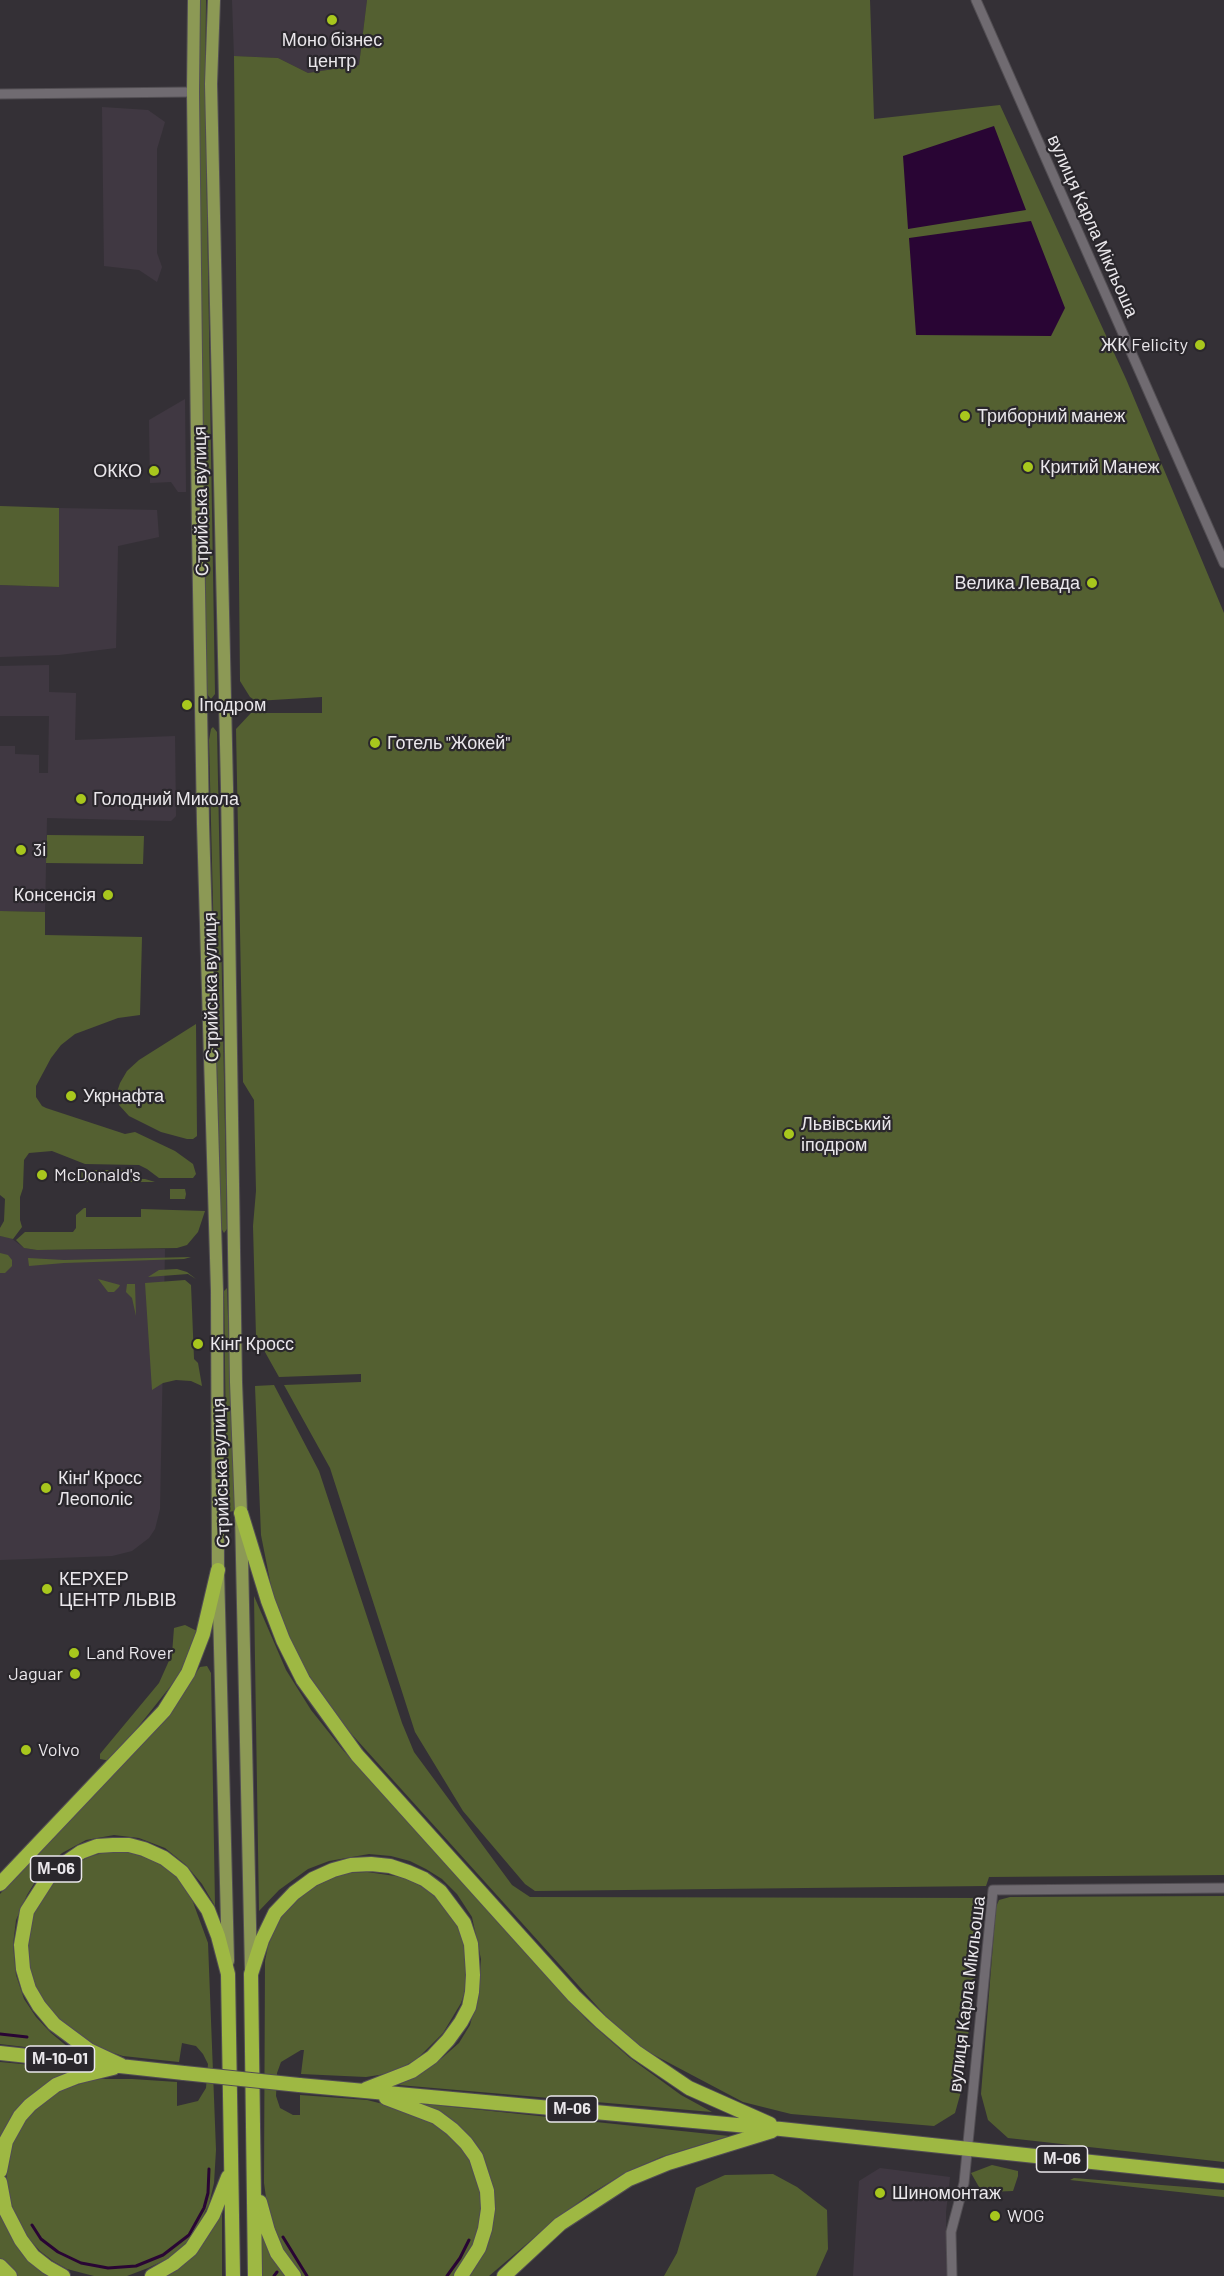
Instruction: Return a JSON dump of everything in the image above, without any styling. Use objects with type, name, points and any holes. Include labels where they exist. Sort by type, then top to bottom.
[{"type":"highway","points":[[241,1513],[268,1601],[283,1640],[303,1680],[357,1755],[574,1996],[601,2022],[636,2052],[689,2088],[781,2129]]},
{"type":"highway","points":[[0,1884],[164,1711],[188,1673],[203,1634],[218,1570]]},
{"type":"highway","name":"М-06","points":[[233,2276],[232,2163],[228,1974],[218,1936],[208,1910],[182,1872],[164,1858],[144,1848],[129,1845],[97,1846],[68,1859],[52,1872],[27,1911],[22,1928],[23,1969],[29,1989],[54,2025],[89,2050],[121,2066],[184,2073],[299,2085],[781,2129],[1224,2176]]},
{"type":"highway","points":[[255,2276],[251,1974],[262,1940],[275,1913],[294,1893],[313,1879],[333,1870],[351,1865],[371,1864],[390,1866],[424,1879],[440,1891],[464,1923],[471,1944],[473,1975],[469,2007],[462,2022],[432,2057],[412,2071],[364,2090]]},
{"type":"highway","name":"М-10-01","points":[[0,2053],[121,2066]]},
{"type":"highway","points":[[0,2171],[6,2141],[16,2122],[30,2105],[56,2085],[76,2077],[121,2066]]},
{"type":"highway","points":[[364,2090],[436,2117],[452,2129],[476,2157],[487,2191],[488,2209],[479,2248],[461,2276]]},
{"type":"highway","name":"М-06","points":[[504,2276],[560,2224],[629,2179],[668,2163],[781,2129]]},
{"type":"highway","points":[[152,2276],[173,2264],[191,2249],[213,2215],[232,2163]]},
{"type":"highway","points":[[254,2167],[268,2231],[278,2253],[294,2276]]},
{"type":"highway","points":[[0,2182],[5,2209],[21,2240],[33,2256],[63,2276]]},
{"type":"highway","points":[[0,2266],[10,2276]]},
{"type":"main road","name":"Стрийська вулиця","points":[[194,0],[193,92],[203,824],[216,1257],[218,1570],[228,1974]]},
{"type":"main road","name":"Стрийська вулиця","points":[[213,0],[211,84],[236,1382],[251,1974]]},
{"type":"main road","points":[[216,1257],[235,1257]]},
{"type":"street","name":"вулиця Карла Мікльоша","points":[[976,0],[1224,563]]},
{"type":"street","points":[[0,94],[193,92]]},
{"type":"street","name":"вулиця Карла Мікльоша","points":[[966,2148],[993,1890],[1224,1888]]},
{"type":"street","points":[[952,2276],[951,2232],[964,2183],[966,2148]]},
{"type":"shaded area","points":[[232,0],[367,0],[359,65],[308,73],[278,58],[234,56]]},
{"type":"shaded area","points":[[102,107],[148,110],[165,122],[157,149],[157,253],[162,267],[157,282],[139,270],[104,266]]},
{"type":"shaded area","points":[[994,126],[1026,210],[908,229],[903,156]]},
{"type":"shaded area","points":[[1031,221],[1065,308],[1051,336],[916,335],[909,238]]},
{"type":"shaded area","points":[[185,399],[186,492],[178,492],[171,482],[150,483],[149,420]]},
{"type":"shaded area","points":[[59,508],[157,510],[159,537],[118,546],[116,648],[59,655],[0,657],[0,585],[59,587]]},
{"type":"shaded area","points":[[49,665],[49,692],[76,693],[75,740],[175,736],[176,816],[171,821],[47,818],[45,912],[0,911],[0,746],[15,746],[15,754],[39,755],[39,773],[48,773],[49,716],[0,716],[0,666]]},
{"type":"shaded area","points":[[0,1236],[11,1238],[24,1248],[37,1250],[165,1249],[160,1509],[155,1529],[149,1538],[132,1551],[112,1556],[0,1560]]},
{"type":"shaded area","points":[[880,2168],[950,2177],[946,2212],[947,2276],[853,2276],[859,2181]]},
{"type":"green space","points":[[199,0],[206,0],[205,90],[215,694],[211,699],[207,694],[198,90]]},
{"type":"green space","name":"Львівський іподром","points":[[367,0],[870,0],[874,119],[1000,105],[1126,379],[1224,613],[1224,1875],[989,1877],[986,1886],[535,1891],[525,1884],[463,1811],[415,1732],[330,1468],[284,1385],[361,1382],[361,1374],[279,1377],[256,1336],[253,1226],[256,1191],[254,1100],[243,1082],[236,729],[251,713],[322,713],[322,697],[256,701],[250,697],[240,681],[234,56],[278,58],[308,73],[359,65]]},
{"type":"green space","points":[[0,506],[59,508],[59,587],[0,585]]},
{"type":"green space","points":[[213,727],[217,732],[227,1229],[224,1233],[221,1228],[209,740]]},
{"type":"green space","points":[[47,835],[144,836],[143,864],[46,863]]},
{"type":"green space","points":[[0,911],[45,912],[45,935],[142,937],[140,1015],[118,1018],[75,1034],[61,1045],[36,1086],[36,1097],[46,1108],[125,1134],[135,1132],[175,1151],[193,1164],[196,1174],[193,1178],[159,1178],[139,1165],[85,1164],[52,1151],[29,1153],[24,1160],[23,1188],[20,1197],[22,1227],[13,1239],[0,1236],[0,1228],[4,1221],[5,1199],[0,1195]]},
{"type":"green space","points":[[196,1024],[197,1136],[187,1139],[161,1132],[129,1116],[119,1105],[117,1092],[127,1071],[139,1060]]},
{"type":"green space","points":[[78,1170],[95,1178],[145,1179],[155,1182],[76,1182]]},
{"type":"green space","points":[[89,1170],[137,1170],[140,1173],[99,1173]]},
{"type":"green space","points":[[170,1189],[185,1189],[185,1199],[170,1199]]},
{"type":"green space","points":[[86,1208],[86,1217],[141,1217],[141,1209],[205,1211],[198,1232],[187,1245],[177,1248],[37,1250],[24,1248],[16,1240],[25,1232],[73,1232],[76,1228],[76,1215]]},
{"type":"green space","points":[[0,1253],[8,1255],[12,1260],[12,1266],[5,1273],[0,1273]]},
{"type":"green space","points":[[191,1257],[29,1266],[28,1258],[64,1260]]},
{"type":"green space","points":[[177,1269],[187,1272],[196,1279],[188,1274],[148,1277],[159,1270]]},
{"type":"green space","points":[[98,1279],[120,1285],[114,1292],[108,1292]]},
{"type":"green space","points":[[185,1280],[191,1285],[194,1359],[198,1363],[202,1386],[191,1381],[176,1380],[163,1383],[152,1390],[145,1283]]},
{"type":"green space","points":[[127,1284],[135,1284],[136,1316],[132,1298],[126,1292]]},
{"type":"green space","points":[[227,1288],[235,1511],[227,1512],[224,1291]]},
{"type":"green space","points":[[274,1385],[319,1471],[402,1723],[414,1752],[512,1885],[530,1897],[984,1898],[962,2088],[955,2113],[934,2126],[791,2114],[743,2102],[639,2047],[605,2015],[347,1729],[309,1677],[289,1640],[274,1601],[261,1535],[255,1386]]},
{"type":"green space","points":[[254,1596],[286,1670],[311,1710],[342,1749],[587,2020],[630,2058],[681,2095],[712,2112],[399,2085],[442,2058],[459,2043],[470,2025],[479,1992],[481,1959],[472,1917],[457,1894],[442,1879],[426,1869],[410,1861],[391,1856],[369,1854],[329,1861],[308,1869],[279,1890],[259,1911]]},
{"type":"green space","points":[[185,1625],[197,1631],[181,1673],[111,1761],[100,1759],[100,1754],[159,1683],[172,1654],[174,1628]]},
{"type":"green space","points":[[207,1666],[211,1673],[215,1906],[202,1884],[186,1865],[165,1848],[139,1838],[114,1835],[86,1840],[62,1853],[41,1872],[27,1895],[16,1920],[13,1945],[16,1975],[24,1999],[51,2033],[75,2053],[0,2044],[0,1894],[167,1715],[200,1667]]},
{"type":"green space","points":[[125,1851],[162,1865],[178,1878],[190,1894],[208,1943],[216,2150],[214,2183],[209,2204],[192,2238],[167,2259],[127,2276],[94,2276],[67,2269],[53,2261],[28,2238],[17,2220],[7,2190],[6,2163],[9,2147],[22,2120],[56,2092],[95,2079],[177,2082],[177,2106],[198,2101],[206,2088],[208,2064],[196,2046],[182,2043],[179,2062],[123,2056],[98,2048],[59,2022],[36,1991],[27,1956],[28,1933],[33,1912],[57,1877],[73,1865],[105,1852]]},
{"type":"green space","points":[[367,1872],[402,1877],[417,1884],[431,1892],[455,1918],[467,1952],[466,1988],[461,2003],[443,2033],[417,2059],[401,2068],[385,2074],[366,2077],[301,2074],[304,2050],[301,2050],[281,2062],[277,2073],[276,2096],[280,2108],[293,2115],[300,2115],[300,2095],[367,2100],[411,2111],[449,2131],[472,2159],[483,2192],[480,2229],[466,2260],[454,2276],[300,2276],[281,2249],[268,2212],[264,2183],[265,1961],[268,1946],[286,1910],[300,1897],[333,1878],[348,1873]]},
{"type":"green space","points":[[1224,1896],[1224,2162],[1008,2138],[988,2120],[981,2094],[996,1907],[999,1900],[1010,1897]]},
{"type":"green space","points":[[0,2062],[84,2070],[54,2080],[25,2100],[16,2111],[0,2143]]},
{"type":"green space","points":[[415,2103],[729,2136],[661,2157],[625,2173],[590,2194],[556,2219],[489,2276],[468,2276],[483,2250],[480,2154]]},
{"type":"green space","points":[[992,2165],[1018,2171],[1013,2191],[987,2192],[979,2187],[971,2173]]},
{"type":"green space","points":[[773,2174],[797,2187],[827,2210],[828,2249],[816,2276],[664,2276],[677,2253],[696,2188],[725,2175]]},
{"type":"green space","points":[[1074,2178],[1224,2190],[1224,2197],[1070,2180]]},
{"type":"green space","points":[[0,2206],[55,2276],[15,2276],[0,2260]]},
{"type":"green space","points":[[222,2210],[222,2276],[161,2276],[198,2248],[211,2231]]},
{"type":"green space","points":[[261,2224],[287,2276],[262,2276]]},
{"type":"waterway","points":[[0,2034],[27,2037]]},
{"type":"waterway","points":[[32,2225],[41,2239],[58,2252],[81,2263],[108,2268],[136,2266],[163,2255],[189,2235],[204,2208],[208,2193],[209,2169]]},
{"type":"waterway","points":[[283,2237],[307,2276]]},
{"type":"waterway","points":[[447,2276],[469,2240]]},
{"type":"waterway","points":[[274,2276],[277,2272]]},
{"type":"place","name":"Моно бізнес центр","points":[[332,20]]},
{"type":"place","name":"ЖК Felicity","points":[[1200,345]]},
{"type":"place","name":"Триборний манеж","points":[[965,416]]},
{"type":"place","name":"Критий Манеж","points":[[1028,467]]},
{"type":"place","name":"ОККО","points":[[154,471]]},
{"type":"place","name":"Велика Левада","points":[[1092,583]]},
{"type":"place","name":"Іподром","points":[[187,705]]},
{"type":"place","name":"Готель \"Жокей\"","points":[[375,743]]},
{"type":"place","name":"Голодний Микола","points":[[81,799]]},
{"type":"place","name":"3і","points":[[21,850]]},
{"type":"place","name":"Консенсія","points":[[108,895]]},
{"type":"place","name":"Укрнафта","points":[[71,1096]]},
{"type":"place","name":"Львівський іподром","points":[[789,1134]]},
{"type":"place","name":"McDonald's","points":[[42,1175]]},
{"type":"place","name":"Кінґ Кросс","points":[[198,1344]]},
{"type":"place","name":"Кінґ Кросс Леополіс","points":[[46,1488]]},
{"type":"place","name":"КЕРХЕР ЦЕНТР ЛЬВІВ","points":[[47,1589]]},
{"type":"place","name":"Land Rover","points":[[74,1653]]},
{"type":"place","name":"Jaguar","points":[[75,1674]]},
{"type":"place","name":"Volvo","points":[[26,1750]]},
{"type":"place","name":"Шиномонтаж","points":[[880,2193]]},
{"type":"place","name":"WOG","points":[[995,2216]]}]
